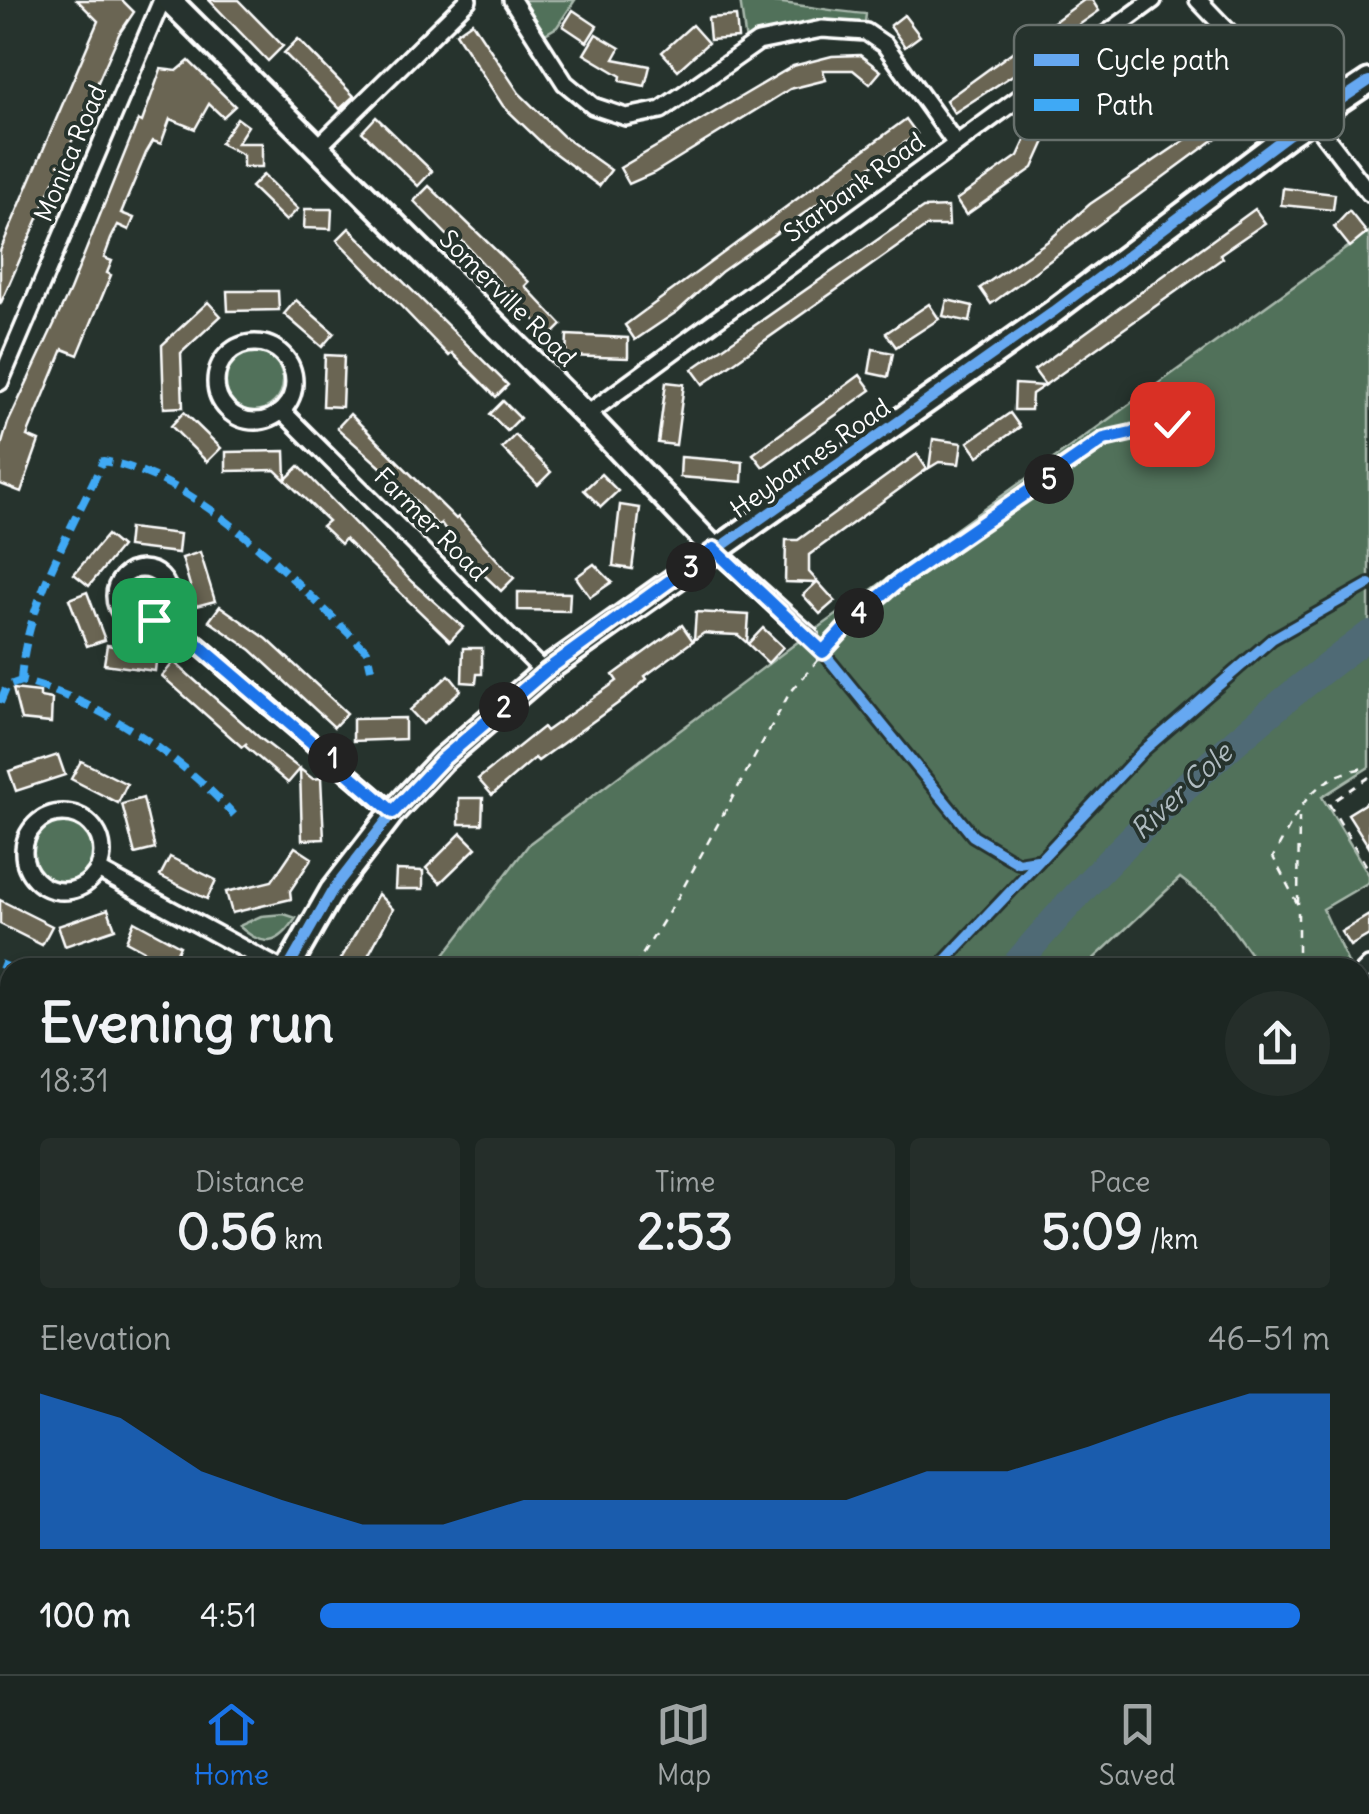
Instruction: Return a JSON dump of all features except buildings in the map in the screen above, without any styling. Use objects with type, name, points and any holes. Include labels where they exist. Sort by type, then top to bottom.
[{"type":"street","name":"Somerville Road","points":[[166,0],[586,414],[714,549],[809,634]]},
{"type":"street","name":"Monica Road","points":[[0,382],[166,0]]},
{"type":"street","points":[[318,147],[468,0]]},
{"type":"street","points":[[512,0],[565,84],[592,106],[626,117],[661,110],[758,42],[822,30],[866,32],[886,45],[956,144]]},
{"type":"street","name":"Starbank Road","points":[[1120,25],[1154,0]]},
{"type":"street","points":[[1198,0],[1222,25]]},
{"type":"street","name":"Heybarnes Road","points":[[1344,98],[1369,81]]},
{"type":"street","name":"Starbank Road","points":[[586,414],[1014,102]]},
{"type":"street","name":"Heybarnes Road","points":[[294,958],[332,892],[393,812],[442,760],[544,672],[1052,312],[1284,140]]},
{"type":"street","points":[[1328,140],[1369,193]]},
{"type":"street","points":[[249,342],[280,352],[295,380],[282,411],[252,422],[236,418],[223,407],[215,375],[233,348],[249,342]]},
{"type":"street","name":"Farmer Road","points":[[282,411],[544,672]]},
{"type":"street","points":[[162,614],[393,812]]},
{"type":"street","points":[[56,813],[82,818],[98,835],[102,855],[98,870],[84,884],[69,891],[48,888],[27,868],[24,848],[31,830],[56,813]]},
{"type":"street","points":[[98,870],[261,958]]},
{"type":"path","points":[[640,958],[677,899],[789,694],[856,616],[900,580],[1104,439],[1172,424]]},
{"type":"path","points":[[809,634],[833,664]]},
{"type":"path","points":[[1298,905],[1273,858],[1316,786],[1338,772],[1369,767]]},
{"type":"path","points":[[1369,777],[1329,804],[1369,870]]},
{"type":"path","points":[[1298,958],[1299,812]]},
{"type":"green space","points":[[522,0],[575,0],[557,27],[545,34]]},
{"type":"green space","points":[[740,0],[866,14],[865,22],[807,25],[746,42]]},
{"type":"green space","points":[[1369,232],[1369,767],[1322,797],[1369,875],[1369,882],[1323,909],[1346,958],[1253,958],[1215,905],[1180,878],[1095,958],[442,958],[530,843],[799,641],[811,639],[817,629]]},
{"type":"green space","points":[[253,351],[274,360],[283,381],[274,402],[253,411],[232,402],[223,381],[232,360]]},
{"type":"green space","points":[[143,579],[156,584],[161,597],[156,610],[143,615],[130,610],[125,597],[130,584]]},
{"type":"green space","points":[[63,820],[86,829],[95,852],[86,875],[63,884],[40,875],[31,852],[40,829]]},
{"type":"green space","points":[[284,914],[296,918],[283,934],[270,941],[256,938],[239,926],[261,916]]},
{"type":"waterway","name":"River Cole","points":[[1022,958],[1095,876],[1181,791],[1272,711],[1369,635]]},
{"type":"marked path","points":[[21,681],[24,653],[41,596],[103,461],[140,471],[212,510],[279,566],[367,651],[371,669]]},
{"type":"marked path","points":[[0,703],[7,686],[21,681],[79,702],[164,752],[234,815]]},
{"type":"cycle path","points":[[1344,98],[1369,81]]},
{"type":"cycle path","points":[[294,958],[332,891],[393,812],[442,760],[544,672],[1053,312],[1281,140]]},
{"type":"cycle path","points":[[947,958],[1143,751],[1272,639],[1369,584]]},
{"type":"cycle path","points":[[809,635],[973,836],[1018,863],[1037,860]]},
{"type":"route","points":[[154,620],[162,614],[393,812],[442,760],[544,672],[714,549],[809,634],[823,652],[856,616],[900,580],[977,531],[1104,439],[1172,424]]}]
